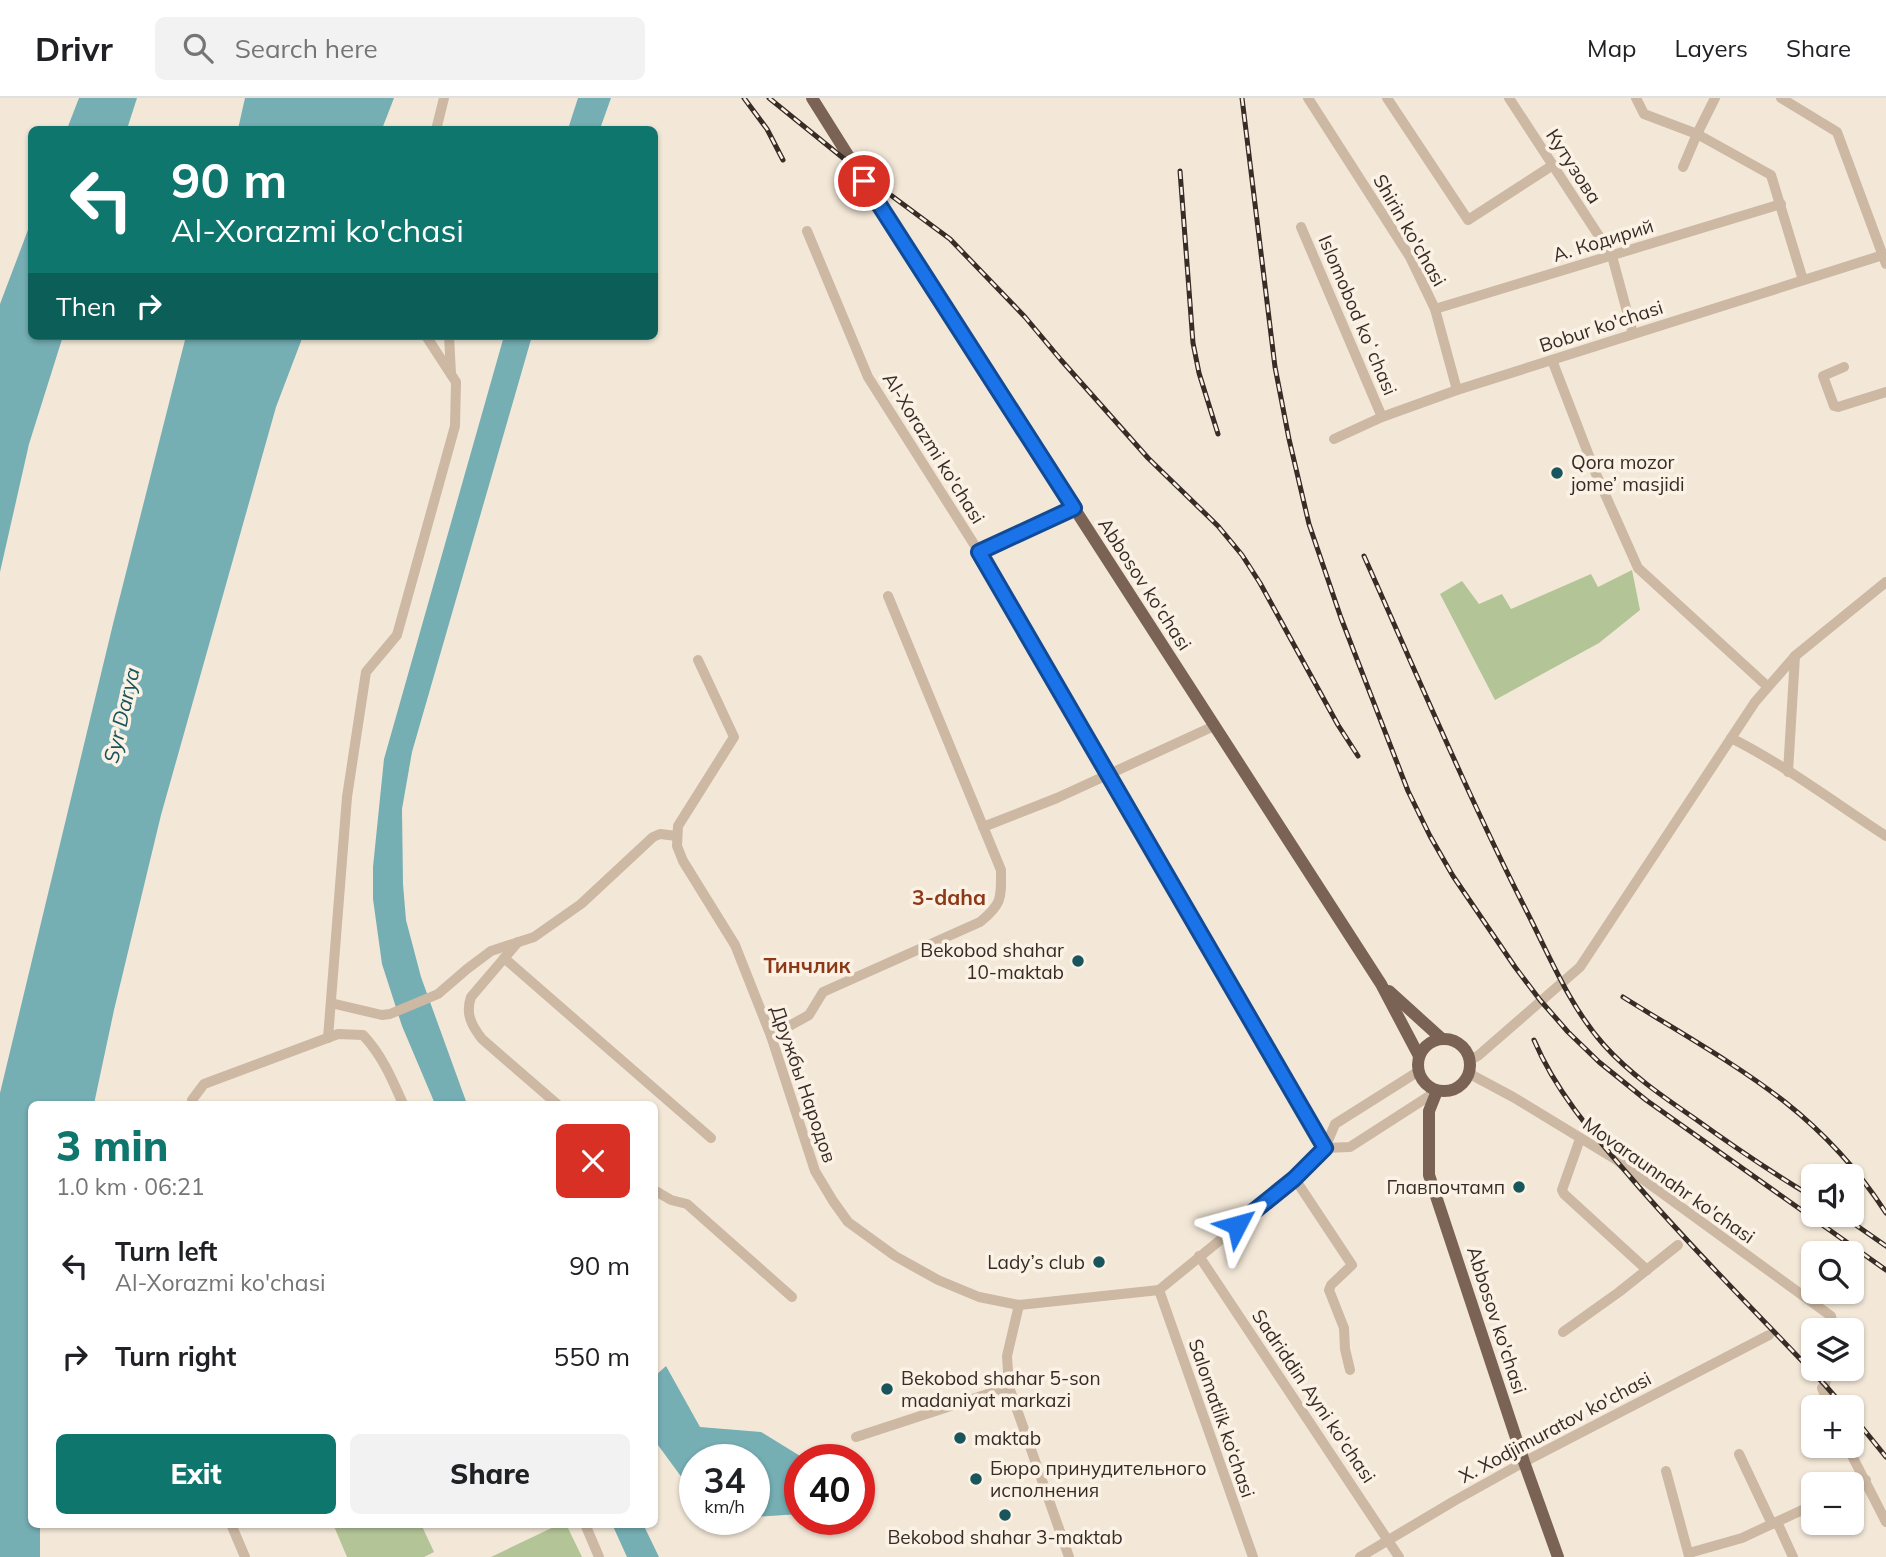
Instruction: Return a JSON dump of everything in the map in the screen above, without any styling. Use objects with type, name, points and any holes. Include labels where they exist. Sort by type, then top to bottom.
[{"type":"main road","name":"Abbosov ko'chasi","points":[[811,98],[1381,984],[1419,1056]]},
{"type":"main road","name":"Abbosov ko'chasi","points":[[1381,984],[1442,1039]]},
{"type":"main road","points":[[1442,1039],[1459,1043],[1471,1060],[1469,1074],[1461,1087],[1453,1090],[1437,1091],[1425,1083],[1419,1071],[1419,1056],[1428,1044],[1442,1039]]},
{"type":"main road","name":"Abbosov ko'chasi","points":[[1437,1091],[1429,1111],[1429,1175],[1558,1557]]},
{"type":"street","points":[[437,126],[444,98]]},
{"type":"street","name":"Shirin ko'chasi","points":[[1308,98],[1410,257],[1435,309],[1457,390]]},
{"type":"street","points":[[1387,98],[1468,220],[1553,166]]},
{"type":"street","name":"Кутузова","points":[[1508,98],[1612,256],[1633,334]]},
{"type":"street","points":[[1636,98],[1644,114],[1697,134],[1771,175],[1803,280]]},
{"type":"street","points":[[1684,167],[1715,98]]},
{"type":"street","points":[[1781,98],[1837,132],[1884,259]]},
{"type":"street","name":"А. Кодирий","points":[[1435,309],[1782,204]]},
{"type":"street","name":"Islomobod koʻchasi","points":[[1301,227],[1382,417]]},
{"type":"street","name":"Al-Xorazmi ko'chasi","points":[[807,231],[868,377],[979,552],[1325,1148]]},
{"type":"street","name":"Bobur ko'chasi","points":[[1334,439],[1382,417],[1457,390],[1803,280],[1884,259]]},
{"type":"street","points":[[328,1038],[347,797],[366,672],[397,635],[455,426],[456,382],[429,340]]},
{"type":"street","points":[[449,340],[451,374]]},
{"type":"street","points":[[1552,360],[1596,474],[1639,568],[1767,686]]},
{"type":"street","points":[[1844,367],[1823,376],[1834,406],[1886,392]]},
{"type":"street","points":[[979,552],[1074,508]]},
{"type":"street","points":[[1471,1060],[1580,967],[1767,686],[1795,656],[1886,582]]},
{"type":"street","points":[[771,1036],[809,1015],[823,992],[980,922],[994,911],[1001,898],[1001,870],[888,596]]},
{"type":"street","points":[[1788,772],[1795,656]]},
{"type":"street","points":[[331,1003],[390,1014],[438,995],[491,951],[534,937],[581,904],[653,837],[660,834],[677,836],[678,826],[734,737],[698,660]]},
{"type":"street","points":[[983,827],[1057,798],[1214,726]]},
{"type":"street","points":[[1731,738],[1886,836]]},
{"type":"street","name":"Дружбы Народов","points":[[677,836],[677,846],[683,861],[734,945],[771,1036],[815,1171],[848,1222],[895,1256],[938,1280],[979,1297],[1019,1305],[1159,1290]]},
{"type":"street","points":[[518,942],[471,997],[468,1005],[469,1018],[482,1039],[553,1101]]},
{"type":"street","points":[[504,958],[711,1138]]},
{"type":"street","points":[[192,1101],[204,1084],[338,1034],[363,1035],[375,1048],[402,1101]]},
{"type":"street","points":[[1159,1290],[1294,1179],[1325,1148],[1335,1124],[1419,1071]]},
{"type":"street","name":"Movaraunnahr ko'chasi","points":[[1469,1074],[1513,1097],[1615,1159],[1831,1318]]},
{"type":"street","points":[[1325,1148],[1350,1147],[1437,1091]]},
{"type":"street","points":[[1580,1139],[1562,1190],[1564,1194],[1647,1270]]},
{"type":"street","points":[[1294,1179],[1352,1265],[1331,1284],[1329,1290],[1344,1328],[1350,1370]]},
{"type":"street","points":[[658,1192],[671,1200],[687,1204],[792,1297]]},
{"type":"street","points":[[1563,1332],[1678,1245]]},
{"type":"street","name":"Sadriddin Ayni ko'chasi","points":[[1199,1256],[1399,1557]]},
{"type":"street","name":"Salomatlik ko‘chasi","points":[[1159,1290],[1253,1557]]},
{"type":"street","points":[[1019,1305],[1007,1356],[1009,1387],[1069,1557]]},
{"type":"street","name":"X. Xodjimuratov ko'chasi","points":[[1360,1557],[1524,1462],[1769,1335]]},
{"type":"street","points":[[856,1437],[1009,1387]]},
{"type":"street","points":[[1739,1454],[1793,1557]]},
{"type":"street","points":[[1854,1458],[1886,1522]]},
{"type":"street","points":[[1666,1471],[1689,1555],[1742,1538],[1801,1511]]},
{"type":"street","points":[[233,1528],[245,1557]]},
{"type":"street","points":[[587,1528],[599,1557]]},
{"type":"green space","points":[[1632,570],[1640,610],[1599,643],[1495,700],[1440,594],[1462,581],[1479,604],[1502,594],[1511,609],[1591,574],[1598,587]]},
{"type":"green space","points":[[335,1528],[423,1528],[434,1552],[424,1557],[347,1557]]},
{"type":"green space","points":[[552,1528],[568,1528],[582,1557],[491,1557]]},
{"type":"water","points":[[79,98],[137,98],[128,126],[68,126]]},
{"type":"water","points":[[245,98],[394,98],[383,126],[239,126]]},
{"type":"water","points":[[578,98],[611,98],[601,126],[569,126]]},
{"type":"water","points":[[28,230],[28,340],[62,340],[29,444],[0,572],[0,304]]},
{"type":"water","name":"Syr Darya","points":[[185,340],[301,340],[276,407],[161,815],[95,1101],[28,1101],[28,1528],[40,1528],[40,1557],[0,1557],[0,1093],[113,624]]},
{"type":"water","points":[[503,340],[531,340],[412,752],[402,809],[406,920],[421,977],[466,1101],[434,1101],[402,1026],[382,964],[373,899],[373,867],[384,759]]},
{"type":"water","points":[[666,1366],[700,1427],[761,1432],[784,1446],[784,1515],[770,1516],[770,1444],[679,1444],[679,1474],[658,1445],[658,1373]]},
{"type":"water","points":[[614,1528],[645,1528],[659,1557],[627,1557]]},
{"type":"railway","points":[[744,98],[767,129],[783,160]]},
{"type":"railway","points":[[769,98],[869,179],[950,239],[1025,317],[1148,458],[1218,526],[1242,555],[1260,583],[1338,725],[1358,756]]},
{"type":"railway","points":[[1242,98],[1275,367],[1309,524],[1341,618],[1408,791],[1430,836],[1453,876],[1515,967],[1568,1032],[1599,1062],[1646,1100],[1886,1270]]},
{"type":"railway","points":[[1180,171],[1193,343],[1199,373],[1218,434]]},
{"type":"railway","points":[[1364,556],[1484,824],[1581,1015],[1604,1045],[1647,1084],[1738,1149],[1801,1189]]},
{"type":"railway","points":[[1623,997],[1726,1061],[1785,1102],[1840,1153],[1886,1213]]},
{"type":"railway","points":[[1534,1040],[1565,1096],[1604,1146],[1655,1205],[1834,1395]]},
{"type":"railway","points":[[1859,1227],[1886,1246]]},
{"type":"railway","points":[[1864,1430],[1886,1457]]},
{"type":"place","name":"Qora mozor jome’ masjidi","points":[[1557,473]]},
{"type":"place","name":"Bekobod shahar 10-maktab","points":[[1078,961]]},
{"type":"place","name":"Главпочтамп","points":[[1519,1187]]},
{"type":"place","name":"Lady’s club","points":[[1099,1262]]},
{"type":"place","name":"Bekobod shahar 5-son madaniyat markazi","points":[[887,1389]]},
{"type":"place","name":"maktab","points":[[960,1438]]},
{"type":"place","name":"Бюро принудительного исполнения","points":[[976,1479]]},
{"type":"place","name":"Bekobod shahar 3-maktab","points":[[1005,1515]]},
{"type":"district","name":"3-daha","points":[[949,897]]},
{"type":"district","name":"Тинчлик","points":[[807,965]]},
{"type":"route","points":[[864,181],[1074,508],[979,552],[1325,1148],[1294,1179],[1237,1225]]}]
